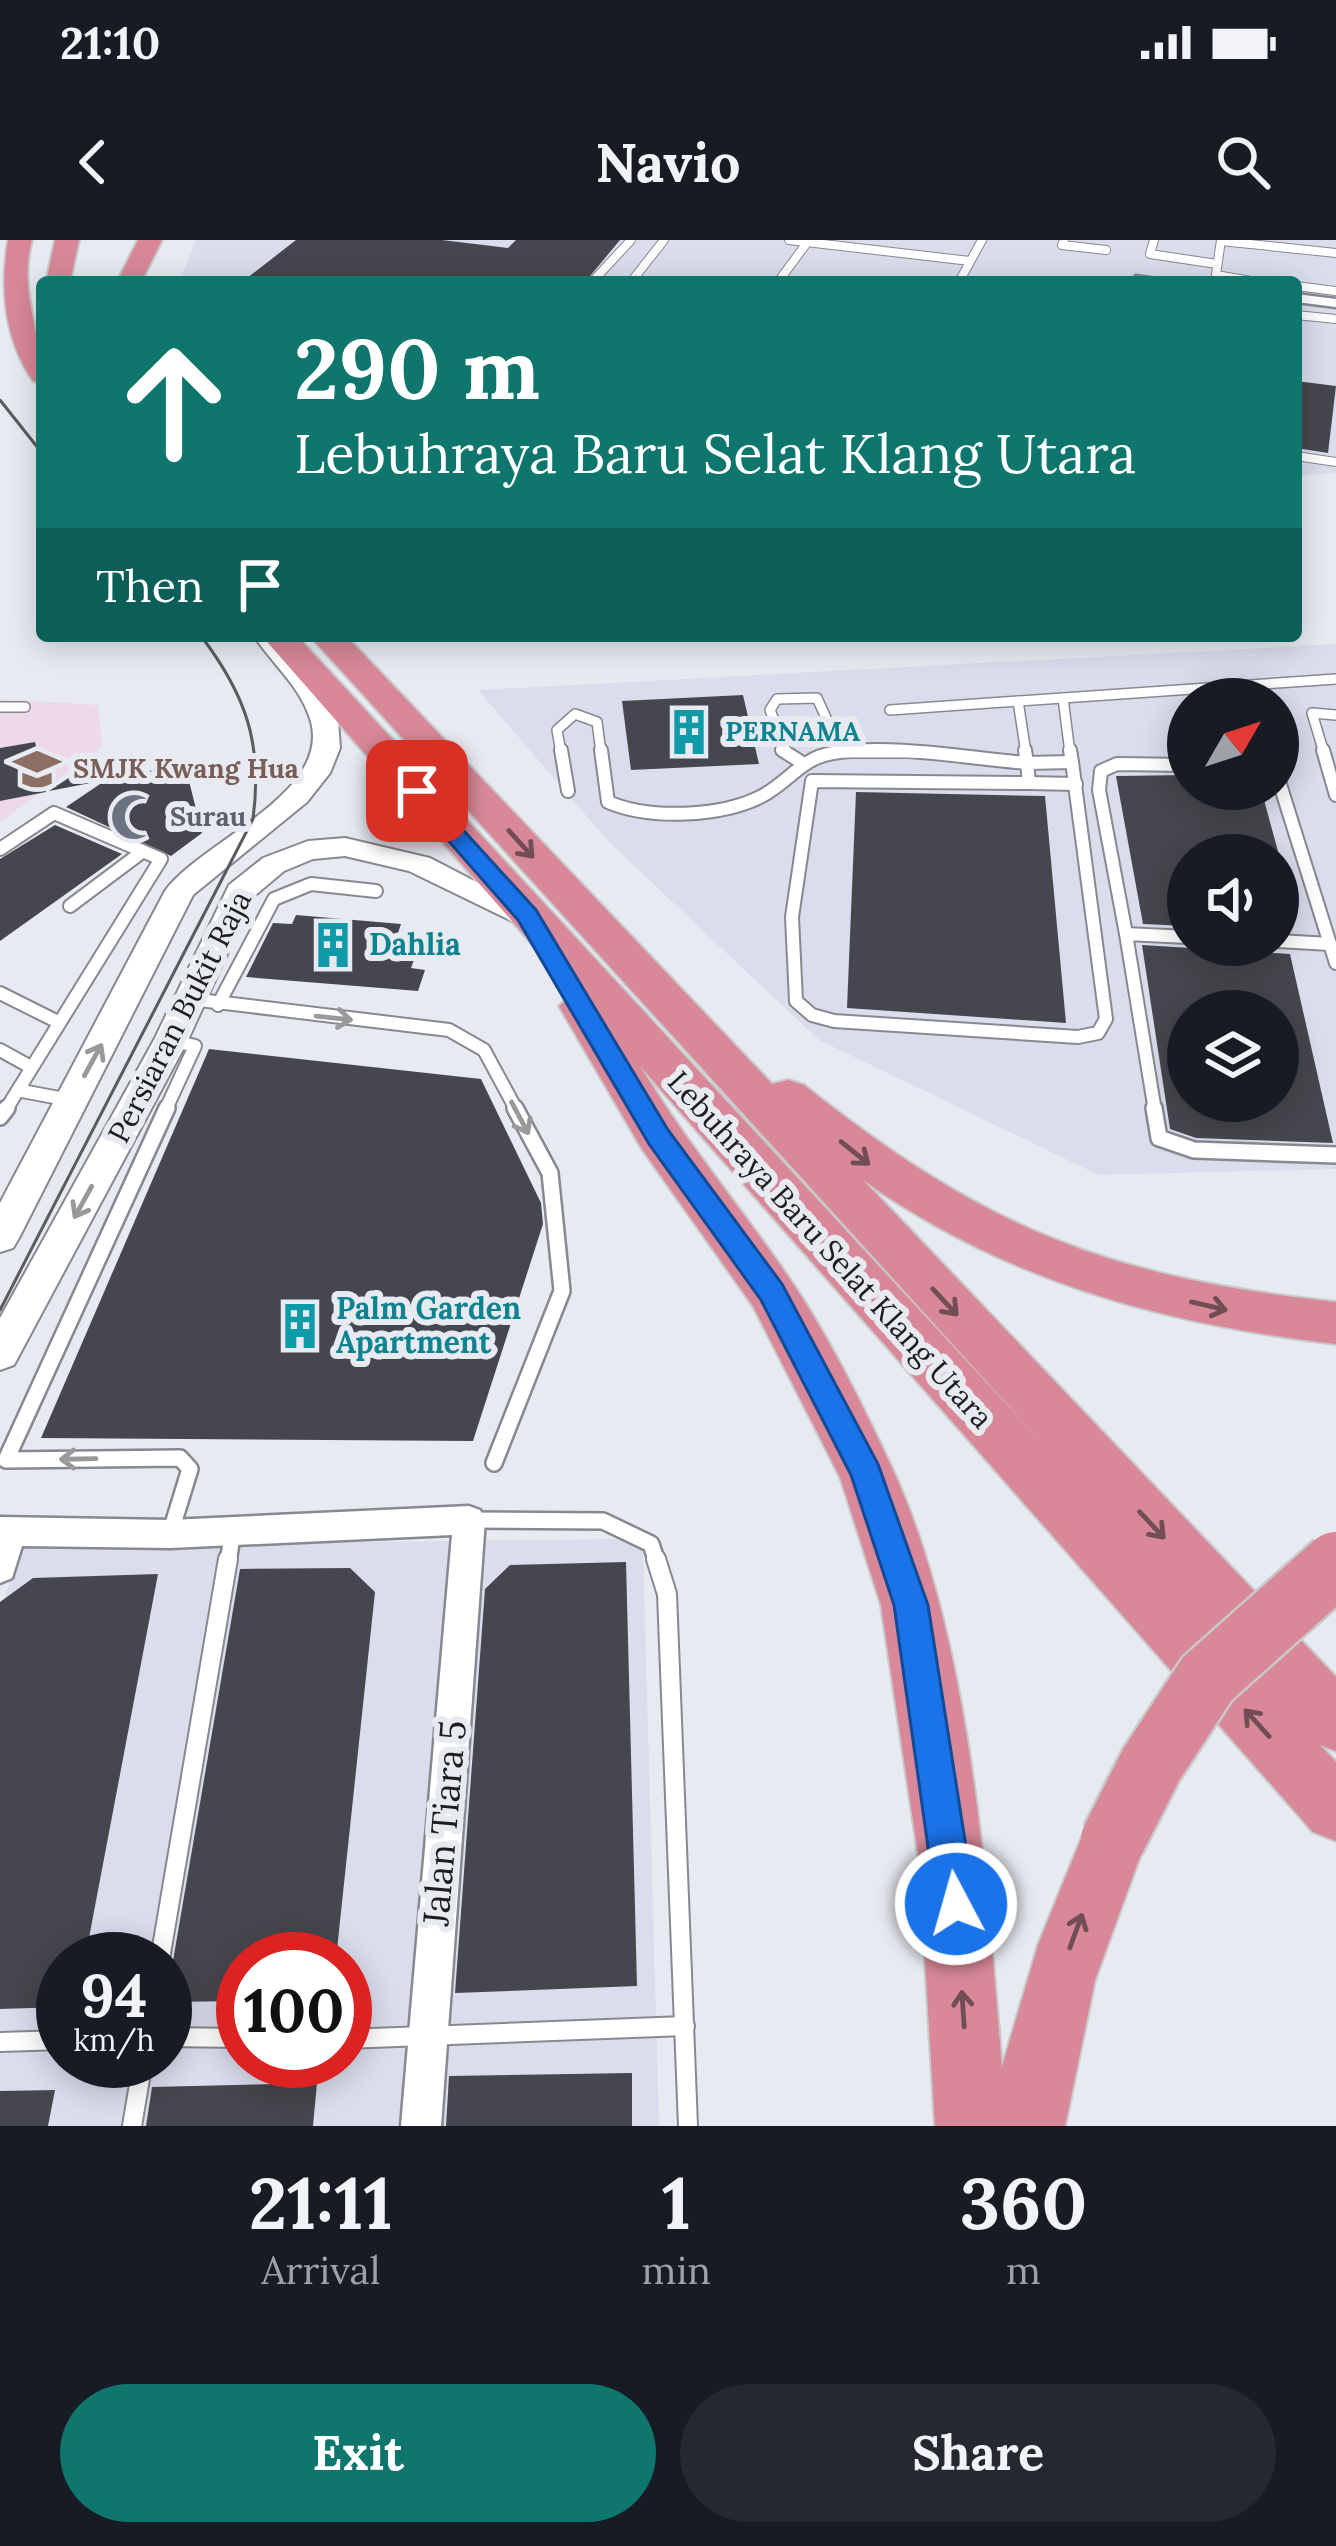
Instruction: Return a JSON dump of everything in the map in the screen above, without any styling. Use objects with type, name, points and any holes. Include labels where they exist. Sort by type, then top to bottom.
[{"type":"highway","points":[[20,240],[17,313],[26,350],[36,366]]},
{"type":"highway","points":[[59,276],[68,240]]},
{"type":"highway","points":[[131,276],[150,240]]},
{"type":"highway","name":"Lebuhraya Baru Selat Klang Utara","points":[[284,642],[1336,1809]]},
{"type":"highway","name":"Lebuhraya Baru Selat Klang Utara","points":[[333,642],[1336,1721]]},
{"type":"highway","points":[[527,916],[659,1137],[772,1292],[867,1474],[911,1605],[949,1838],[970,2126]]},
{"type":"highway","points":[[636,971],[694,1013],[862,1160],[959,1222],[1068,1270],[1254,1316],[1336,1323]]},
{"type":"highway","points":[[1029,2126],[1034,2079],[1073,1935],[1150,1766],[1208,1679],[1336,1564]]},
{"type":"main road","name":"Persiaran Bukit Raja","points":[[0,1238],[180,891],[209,862],[263,829],[301,794],[326,740],[326,723],[313,695],[271,642]]},
{"type":"main road","points":[[263,829],[299,820],[315,829],[311,844],[288,857]]},
{"type":"main road","name":"Persiaran Bukit Raja","points":[[0,1354],[171,1040],[204,1002],[240,892],[288,857],[351,845],[391,853],[527,916]]},
{"type":"street","points":[[1302,299],[1336,303]]},
{"type":"street","points":[[0,1568],[5,1531],[170,1534],[470,1520]]},
{"type":"street","name":"Jalan Tiara 5","points":[[421,2126],[470,1520]]},
{"type":"lane","points":[[598,276],[631,240]]},
{"type":"lane","points":[[636,276],[664,240]]},
{"type":"lane","points":[[788,240],[970,261]]},
{"type":"lane","points":[[962,276],[982,240]]},
{"type":"lane","points":[[1064,240],[1062,245],[1106,250]]},
{"type":"lane","points":[[1154,240],[1150,254],[1217,264]]},
{"type":"lane","points":[[782,276],[808,241]]},
{"type":"lane","points":[[1226,276],[1216,274],[1221,241],[1336,253]]},
{"type":"lane","points":[[1302,287],[1336,290]]},
{"type":"lane","points":[[1302,316],[1336,320]]},
{"type":"lane","points":[[1302,458],[1336,462]]},
{"type":"lane","points":[[1299,681],[1336,679]]},
{"type":"lane","points":[[890,710],[1167,691]]},
{"type":"lane","points":[[804,764],[780,746],[770,710],[777,699],[817,698],[842,753]]},
{"type":"lane","points":[[1063,698],[1074,762],[1106,1019],[1098,1033],[1078,1037],[834,1021],[812,1016],[796,1001],[793,916],[812,781],[1076,784]]},
{"type":"lane","points":[[1018,701],[1029,783]]},
{"type":"lane","points":[[0,707],[25,707]]},
{"type":"lane","points":[[1336,715],[1312,713],[1336,795]]},
{"type":"lane","points":[[568,791],[557,730],[575,714],[597,722],[608,802],[627,811],[756,800],[804,764],[842,753],[1074,762]]},
{"type":"lane","points":[[1167,765],[1117,764],[1101,771],[1099,790],[1159,1138],[1177,1149],[1336,1155]]},
{"type":"lane","points":[[1288,810],[1336,963]]},
{"type":"lane","points":[[0,849],[53,813],[161,859],[29,1066],[22,1091],[0,1117]]},
{"type":"lane","points":[[70,906],[142,852]]},
{"type":"lane","points":[[376,891],[311,884],[274,899],[204,1002],[449,1030],[484,1050],[550,1173],[562,1291],[494,1463]]},
{"type":"lane","points":[[1126,934],[1167,936]]},
{"type":"lane","points":[[1299,942],[1330,944]]},
{"type":"lane","points":[[0,993],[56,1021]]},
{"type":"lane","points":[[170,1534],[190,1469],[180,1458],[6,1460],[196,1046],[171,1040]]},
{"type":"lane","points":[[0,1050],[29,1066]]},
{"type":"lane","points":[[22,1091],[71,1100]]},
{"type":"lane","points":[[470,1520],[603,1521],[651,1544],[667,1594],[688,2126]]},
{"type":"lane","points":[[165,1932],[233,1532]]},
{"type":"lane","points":[[372,2039],[685,2026]]},
{"type":"lane","points":[[0,2042],[36,2041]]},
{"type":"lane","points":[[132,2126],[138,2088]]},
{"type":"shaded area","points":[[196,240],[1336,240],[1336,473],[1302,476],[1302,276],[181,276]]},
{"type":"shaded area","points":[[1336,644],[1336,1169],[1099,1175],[819,1040],[608,841],[478,690]]},
{"type":"shaded area","name":"SMJK Kwang Hua","points":[[0,699],[98,705],[102,747],[0,822]]},
{"type":"shaded area","points":[[615,1539],[643,1550],[659,2126],[0,2126],[0,1617],[19,1546]]},
{"type":"building","points":[[296,240],[442,240],[508,248],[516,240],[620,240],[590,276],[250,276]]},
{"type":"building","points":[[1302,382],[1336,386],[1328,453],[1302,449]]},
{"type":"building","name":"PERNAMA","points":[[743,695],[759,764],[631,770],[622,701]]},
{"type":"building","points":[[35,742],[46,792],[0,801],[0,748]]},
{"type":"building","name":"Surau","points":[[126,754],[130,774],[185,765],[202,833],[171,856],[66,807],[106,780],[49,791],[97,759]]},
{"type":"building","points":[[1167,775],[1167,810],[1267,810],[1273,834],[1167,834],[1167,925],[1143,924],[1116,776]]},
{"type":"building","points":[[856,792],[1045,796],[1066,1023],[847,1008]]},
{"type":"building","points":[[55,825],[122,854],[0,941],[0,859]]},
{"type":"building","name":"Dahlia","points":[[296,915],[401,924],[398,933],[410,934],[402,955],[415,957],[411,968],[425,970],[418,991],[246,977],[273,923],[292,924]]},
{"type":"building","points":[[1142,945],[1167,947],[1167,966],[1293,966],[1298,990],[1167,990],[1167,1109]]},
{"type":"building","points":[[1299,994],[1333,1143],[1196,1138],[1170,1129],[1169,1122],[1299,1122]]},
{"type":"building","name":"Palm Garden Apartment","points":[[209,1049],[481,1079],[541,1203],[543,1224],[473,1441],[41,1438]]},
{"type":"building","points":[[626,1562],[637,1986],[455,1993],[485,1589],[510,1565]]},
{"type":"building","points":[[350,1568],[375,1592],[339,1932],[216,1932],[216,2001],[192,2002],[192,1932],[178,1932],[240,1569]]},
{"type":"building","points":[[158,1574],[90,1932],[36,1932],[36,2008],[0,2009],[0,1602],[33,1578]]},
{"type":"building","points":[[632,2073],[632,2126],[446,2126],[449,2076]]},
{"type":"building","points":[[152,2088],[317,2088],[313,2126],[146,2126]]},
{"type":"building","points":[[55,2090],[48,2126],[0,2126],[0,2091]]},
{"type":"tram line","points":[[0,400],[36,445]]},
{"type":"tram line","points":[[0,1310],[253,819],[255,767],[248,722],[230,679],[205,642]]},
{"type":"place","name":"PERNAMA","points":[[689,732]]},
{"type":"place","name":"SMJK Kwang Hua","points":[[37,769]]},
{"type":"place","name":"Surau","points":[[134,817]]},
{"type":"place","name":"Dahlia","points":[[333,945]]},
{"type":"place","name":"Palm Garden Apartment","points":[[300,1326]]},
{"type":"route","points":[[417,791],[527,916],[659,1137],[772,1292],[867,1474],[911,1605],[956,1904]]}]
